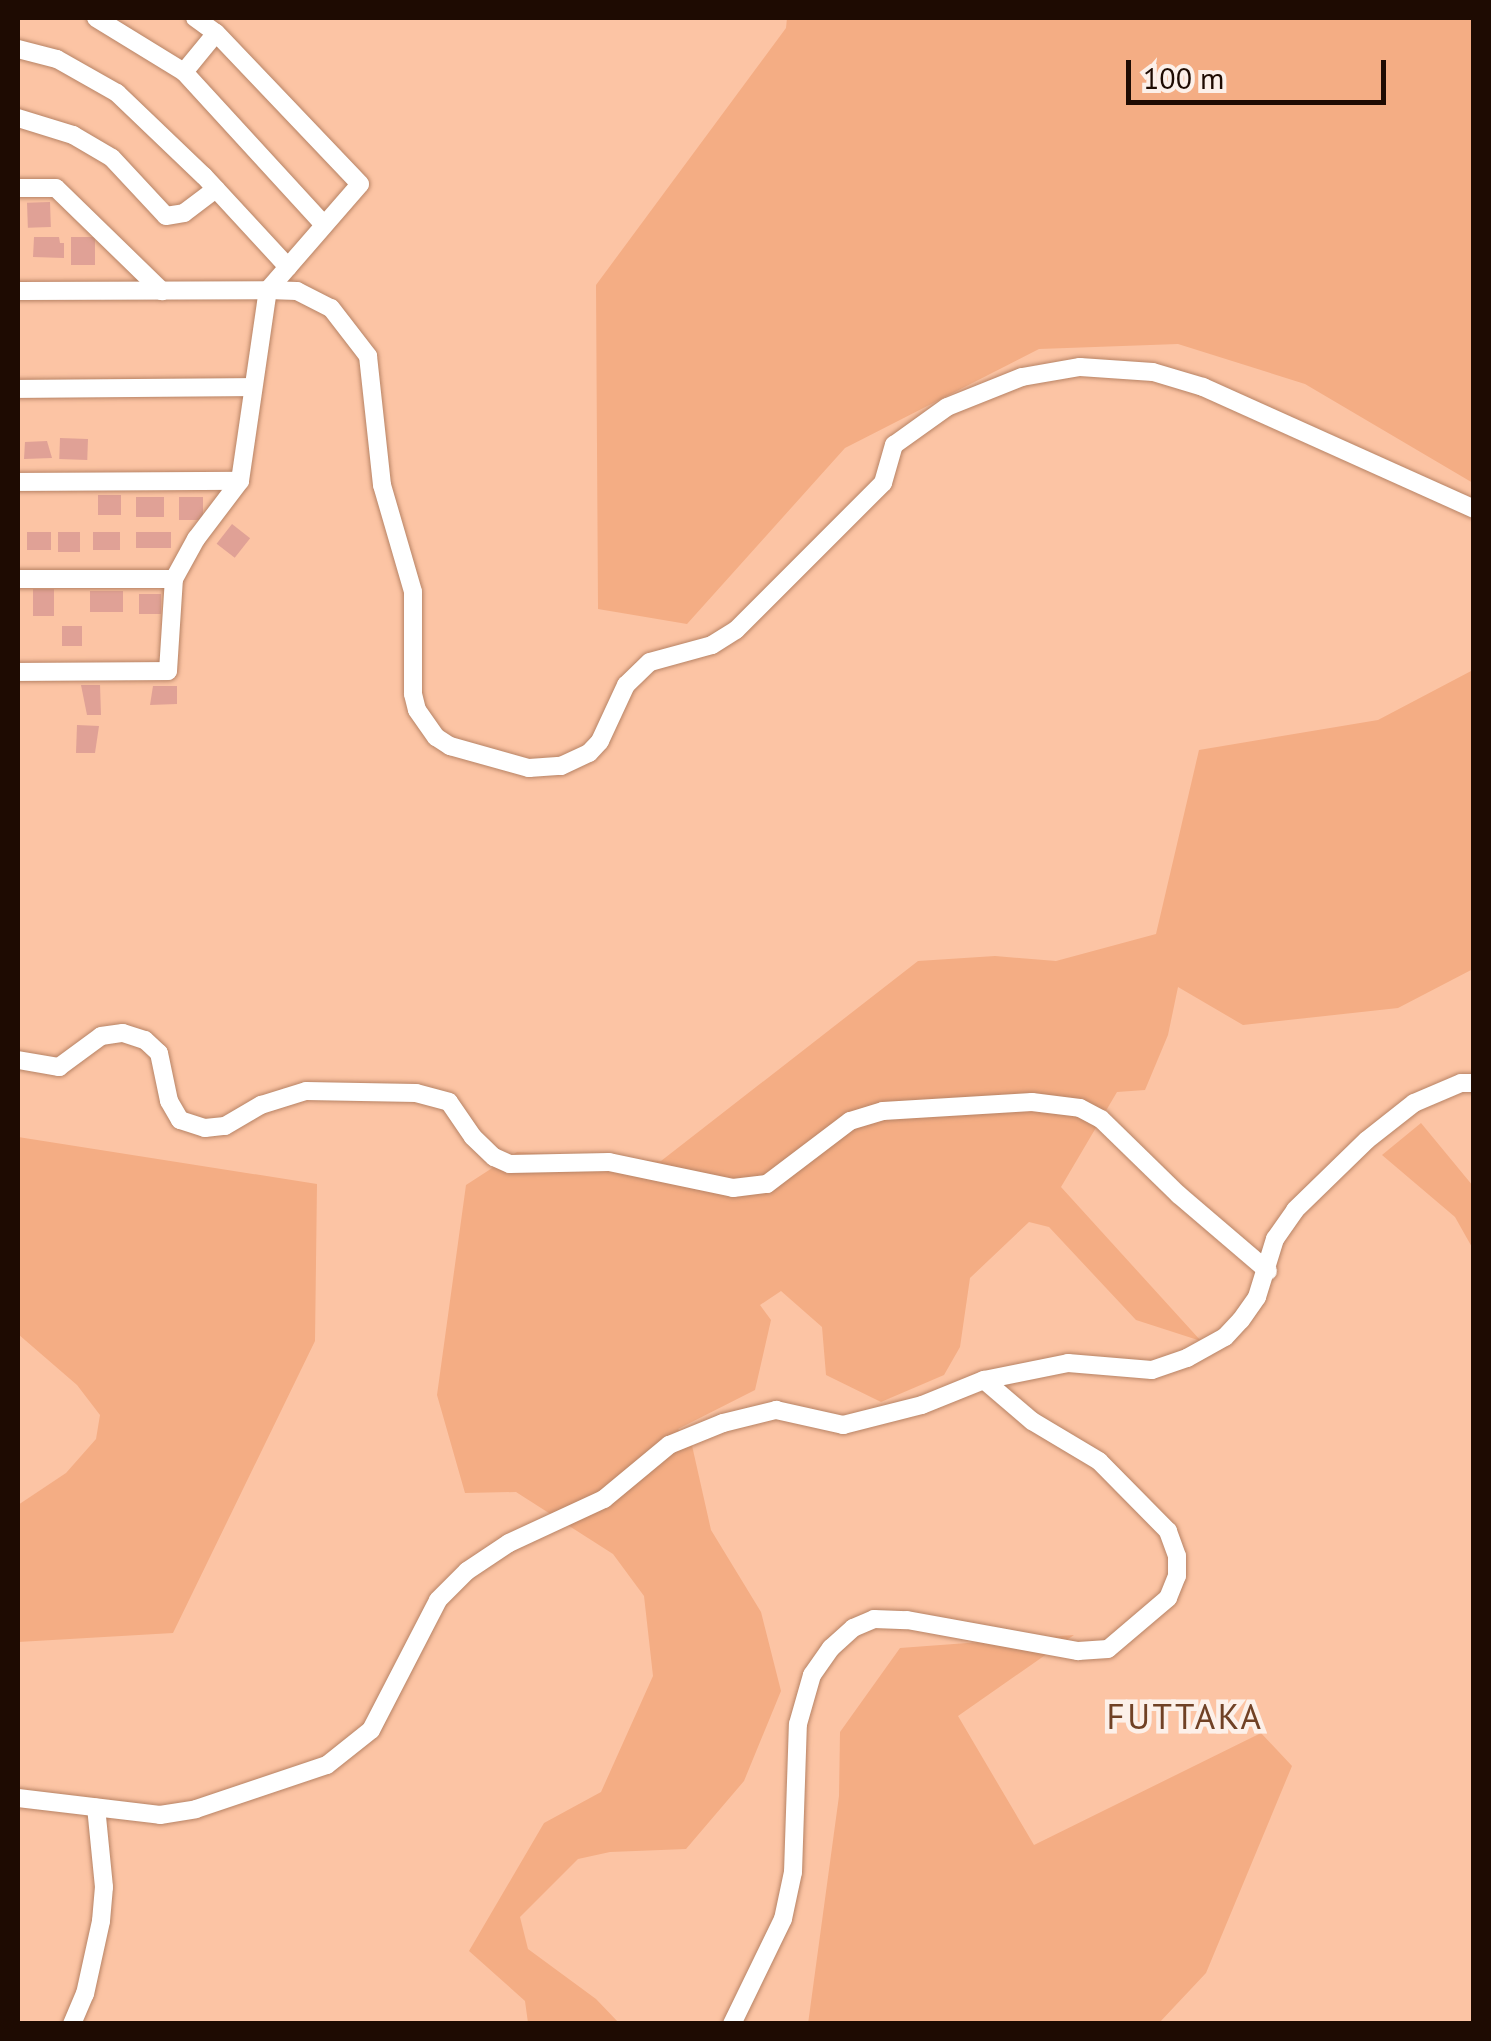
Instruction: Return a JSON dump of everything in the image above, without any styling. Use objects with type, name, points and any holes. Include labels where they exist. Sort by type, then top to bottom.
[{"type":"street","points":[[96,18],[184,72],[324,225]]},
{"type":"street","points":[[18,672],[168,670],[174,579],[196,539],[240,482],[268,290],[360,184],[216,32],[195,18]]},
{"type":"street","points":[[184,72],[216,32]]},
{"type":"street","points":[[18,49],[57,59],[117,93],[216,188],[288,267]]},
{"type":"street","points":[[18,118],[73,135],[112,158],[166,216],[184,214],[216,188]]},
{"type":"street","points":[[18,188],[56,188],[162,290]]},
{"type":"street","points":[[18,291],[268,290],[297,292],[331,308],[368,356],[382,486],[413,592],[413,694],[426,726],[436,737],[466,753],[546,769],[589,752],[636,672],[675,652],[712,644],[736,630],[882,484],[894,445],[947,407],[1022,377],[1080,367],[1153,372],[1203,388],[1474,509]]},
{"type":"street","points":[[18,390],[252,387]]},
{"type":"street","points":[[18,482],[240,482]]},
{"type":"street","points":[[18,579],[174,579]]},
{"type":"street","points":[[18,1060],[59,1066],[101,1036],[123,1033],[145,1040],[160,1053],[169,1102],[180,1120],[205,1128],[226,1126],[261,1104],[306,1091],[416,1093],[449,1102],[472,1137],[494,1158],[510,1164],[609,1162],[734,1188],[767,1184],[850,1121],[883,1111],[1032,1102],[1080,1108],[1102,1120],[1179,1196],[1268,1271]]},
{"type":"street","points":[[18,1798],[160,1815],[196,1809],[327,1765],[371,1730],[438,1600],[467,1570],[509,1543],[604,1499],[669,1445],[776,1410],[843,1426],[922,1405],[984,1380],[1068,1363],[1152,1370],[1186,1358],[1233,1329],[1257,1297],[1275,1238],[1296,1210],[1367,1140],[1414,1103],[1461,1083],[1474,1083]]},
{"type":"street","points":[[732,2024],[783,1919],[793,1872],[798,1724],[812,1675],[831,1648],[853,1628],[874,1620],[907,1620],[1078,1651],[1108,1649],[1168,1598],[1177,1576],[1178,1556],[1168,1531],[1098,1461],[1032,1421],[984,1380]]},
{"type":"street","points":[[72,2024],[85,1994],[101,1921],[104,1887],[96,1807]]},
{"type":"shaded area","points":[[787,18],[1473,18],[1473,483],[1305,384],[1178,344],[1039,349],[845,448],[687,624],[598,609],[596,285],[786,28]]},
{"type":"shaded area","points":[[1473,670],[1473,969],[1398,1008],[1243,1025],[1178,987],[1168,1035],[1145,1090],[1117,1092],[1061,1187],[1201,1341],[1136,1320],[1049,1227],[1029,1222],[970,1278],[960,1347],[944,1375],[881,1402],[826,1375],[822,1327],[781,1291],[760,1305],[771,1320],[755,1390],[678,1429],[691,1441],[711,1530],[761,1612],[781,1691],[744,1781],[686,1849],[610,1852],[578,1859],[520,1917],[528,1949],[596,1999],[619,2023],[528,2023],[525,2001],[469,1951],[544,1823],[601,1792],[653,1676],[644,1596],[613,1554],[516,1492],[465,1493],[437,1395],[466,1185],[517,1152],[661,1161],[918,961],[995,956],[1056,961],[1156,934],[1199,750],[1378,720]]},
{"type":"shaded area","points":[[1421,1123],[1473,1186],[1473,1249],[1455,1217],[1382,1155]]},
{"type":"shaded area","points":[[18,1137],[317,1184],[315,1341],[173,1633],[18,1642],[18,1505],[66,1473],[96,1439],[100,1415],[77,1385],[18,1334]]},
{"type":"shaded area","points":[[1074,1635],[958,1716],[1034,1845],[1261,1733],[1292,1766],[1206,1973],[1159,2023],[808,2024],[839,1796],[840,1732],[900,1648]]},
{"type":"building","points":[[50,202],[51,227],[28,228],[27,203]]},
{"type":"building","points":[[34,237],[59,237],[60,243],[64,243],[64,258],[33,257]]},
{"type":"building","points":[[71,237],[95,237],[95,265],[71,265]]},
{"type":"building","points":[[60,438],[88,439],[87,460],[59,459]]},
{"type":"building","points":[[47,441],[52,458],[24,459],[25,442]]},
{"type":"building","points":[[98,495],[121,495],[121,515],[98,515]]},
{"type":"building","points":[[136,497],[164,497],[164,517],[136,517]]},
{"type":"building","points":[[179,497],[203,497],[203,520],[179,520]]},
{"type":"building","points":[[232,524],[250,538],[235,558],[217,544]]},
{"type":"building","points":[[27,532],[51,532],[51,550],[27,550]]},
{"type":"building","points":[[58,532],[80,532],[80,552],[58,552]]},
{"type":"building","points":[[93,532],[120,532],[120,550],[93,550]]},
{"type":"building","points":[[136,532],[171,532],[171,548],[136,548]]},
{"type":"building","points":[[33,589],[54,589],[54,616],[33,616]]},
{"type":"building","points":[[90,591],[123,591],[123,612],[90,612]]},
{"type":"building","points":[[139,594],[161,594],[161,614],[139,614]]},
{"type":"building","points":[[62,626],[82,626],[82,646],[62,646]]},
{"type":"building","points":[[81,685],[100,685],[101,715],[87,715]]},
{"type":"building","points":[[153,686],[177,686],[177,704],[150,705]]},
{"type":"building","points":[[77,725],[99,726],[95,753],[76,753]]},
{"type":"district","name":"FUTTAKA","points":[[1185,1716]]}]
